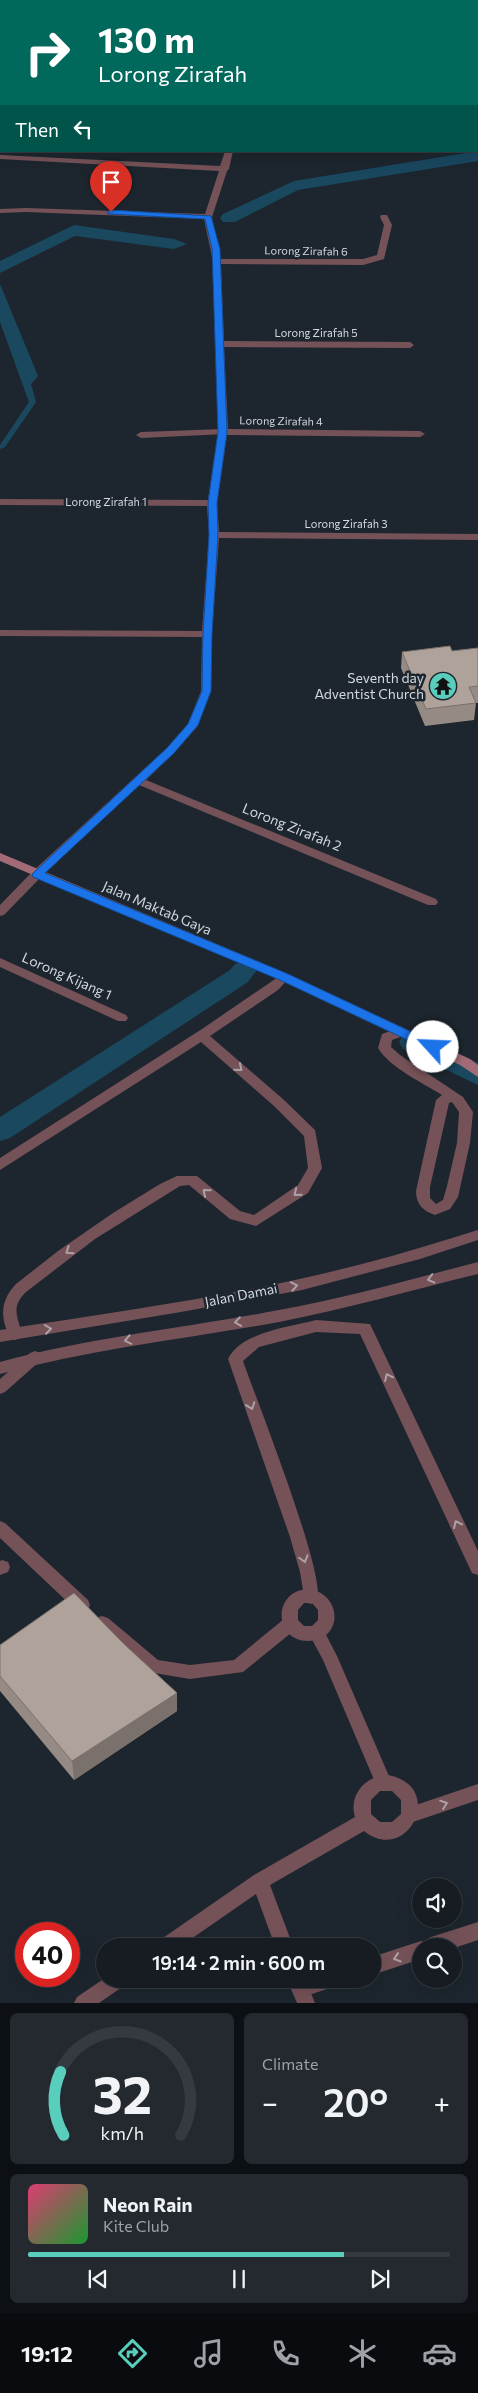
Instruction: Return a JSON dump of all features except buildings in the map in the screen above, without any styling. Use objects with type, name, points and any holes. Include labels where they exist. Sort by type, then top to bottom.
[{"type":"street","points":[[0,912],[37,874],[171,750],[193,725],[206,691],[207,634],[214,535],[212,503],[223,432],[217,261],[208,217],[229,152]]},
{"type":"street","points":[[0,157],[225,168]]},
{"type":"street","points":[[0,211],[45,210],[208,217]]},
{"type":"street","name":"Lorong Zirafah 6","points":[[217,261],[363,262],[381,257],[388,226],[384,217]]},
{"type":"street","name":"Lorong Zirafah 5","points":[[221,344],[410,345]]},
{"type":"street","name":"Lorong Zirafah 4","points":[[141,436],[223,432],[420,434]]},
{"type":"street","name":"Lorong Zirafah 1","points":[[0,502],[212,503]]},
{"type":"street","name":"Lorong Zirafah 3","points":[[214,535],[478,537]]},
{"type":"street","points":[[0,633],[207,634]]},
{"type":"street","name":"Lorong Zirafah 2","points":[[139,781],[432,902]]},
{"type":"street","name":"Jalan Maktab Gaya","points":[[0,857],[284,977],[464,1062],[478,1072]]},
{"type":"street","name":"Lorong Kijang 1","points":[[0,962],[122,1018]]},
{"type":"street","points":[[0,1165],[78,1112],[202,1036],[274,987],[284,977]]},
{"type":"street","points":[[402,1032],[386,1037],[384,1048],[395,1058],[461,1101],[467,1113],[461,1158],[449,1202],[443,1208],[435,1210],[425,1206],[422,1200],[423,1187],[443,1100],[454,1097]]},
{"type":"street","points":[[15,1334],[8,1308],[16,1290],[45,1267],[105,1226],[177,1181],[192,1180],[235,1215],[256,1221],[303,1189],[315,1168],[310,1134],[279,1103],[202,1036]]},
{"type":"street","points":[[464,1062],[478,1060]]},
{"type":"street","name":"Jalan Damai","points":[[0,1336],[164,1310],[332,1278],[389,1264],[478,1235]]},
{"type":"street","name":"Jalan Damai","points":[[0,1368],[35,1358],[176,1331],[294,1313],[478,1268]]},
{"type":"street","points":[[310,1597],[308,1572],[298,1537],[235,1360],[255,1342],[316,1326],[365,1328],[478,1568]]},
{"type":"street","points":[[0,1388],[35,1358]]},
{"type":"street","points":[[0,1528],[110,1631],[154,1667],[190,1672],[237,1667],[290,1624]]},
{"type":"street","points":[[304,1597],[310,1597],[322,1602],[328,1613],[326,1624],[316,1632],[298,1632],[290,1624],[288,1612],[293,1602],[304,1597]]},
{"type":"street","points":[[316,1632],[329,1656],[384,1783]]},
{"type":"street","points":[[384,1783],[392,1784],[406,1794],[411,1808],[406,1822],[394,1830],[378,1830],[362,1814],[362,1799],[370,1788],[384,1783]]},
{"type":"street","points":[[410,1815],[478,1792]]},
{"type":"street","points":[[178,1938],[260,1881],[366,1820]]},
{"type":"street","points":[[260,1881],[281,1938]]},
{"type":"street","points":[[456,1938],[478,1931]]},
{"type":"street","points":[[381,1963],[412,1953]]},
{"type":"street","points":[[83,2003],[105,1988]]},
{"type":"water","points":[[74,225],[174,239],[187,244],[174,249],[75,236],[0,273],[0,261]]},
{"type":"water","points":[[0,284],[38,376],[31,384],[36,402],[5,447],[0,449],[0,445],[29,402],[0,322]]},
{"type":"waterway","points":[[229,218],[294,186],[478,156]]},
{"type":"waterway","points":[[0,1131],[239,976],[244,970]]},
{"type":"waterway","points":[[412,1042],[478,1075]]},
{"type":"place","name":"Seventh day Adventist Church","points":[[443,686]]},
{"type":"route","points":[[111,212],[208,217],[216,249],[223,432],[212,503],[214,535],[207,634],[206,691],[193,725],[171,750],[37,874],[284,977],[433,1047]]}]
